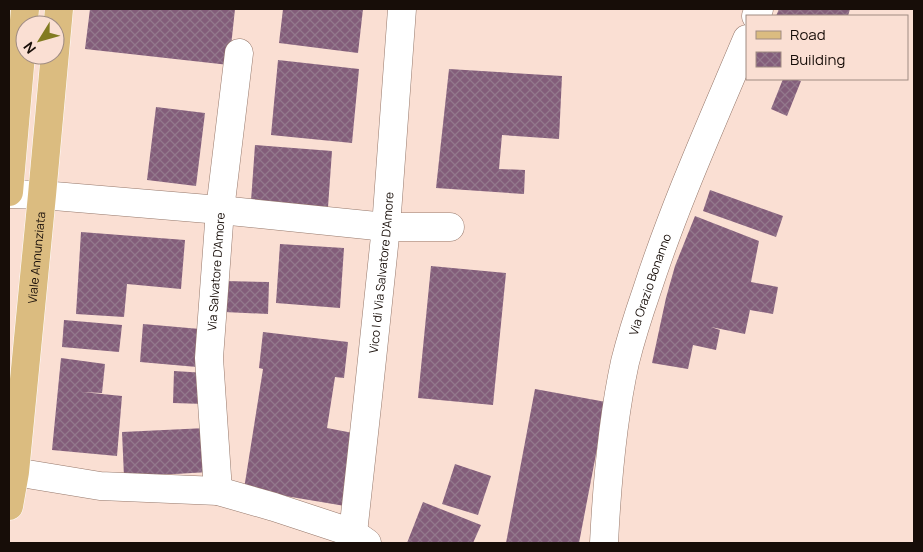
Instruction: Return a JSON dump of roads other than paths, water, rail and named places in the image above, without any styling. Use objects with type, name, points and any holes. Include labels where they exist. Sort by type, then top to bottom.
[{"type":"main road","points":[[9,193],[25,9]]},
{"type":"main road","name":"Viale Annunziata","points":[[9,506],[15,472],[59,9]]},
{"type":"street","name":"Vico I di Via Salvatore D'Amore","points":[[360,538],[368,396],[386,227],[402,9]]},
{"type":"street","name":"Via Orazio Bonanno","points":[[604,543],[611,445],[617,401],[641,306],[678,205],[746,41]]},
{"type":"street","name":"Via Salvatore D'Amore","points":[[218,491],[209,358],[220,210],[239,53]]},
{"type":"street","points":[[9,193],[220,210],[386,227],[450,226]]},
{"type":"street","points":[[15,472],[100,486],[218,491],[274,507],[360,538]]}]
